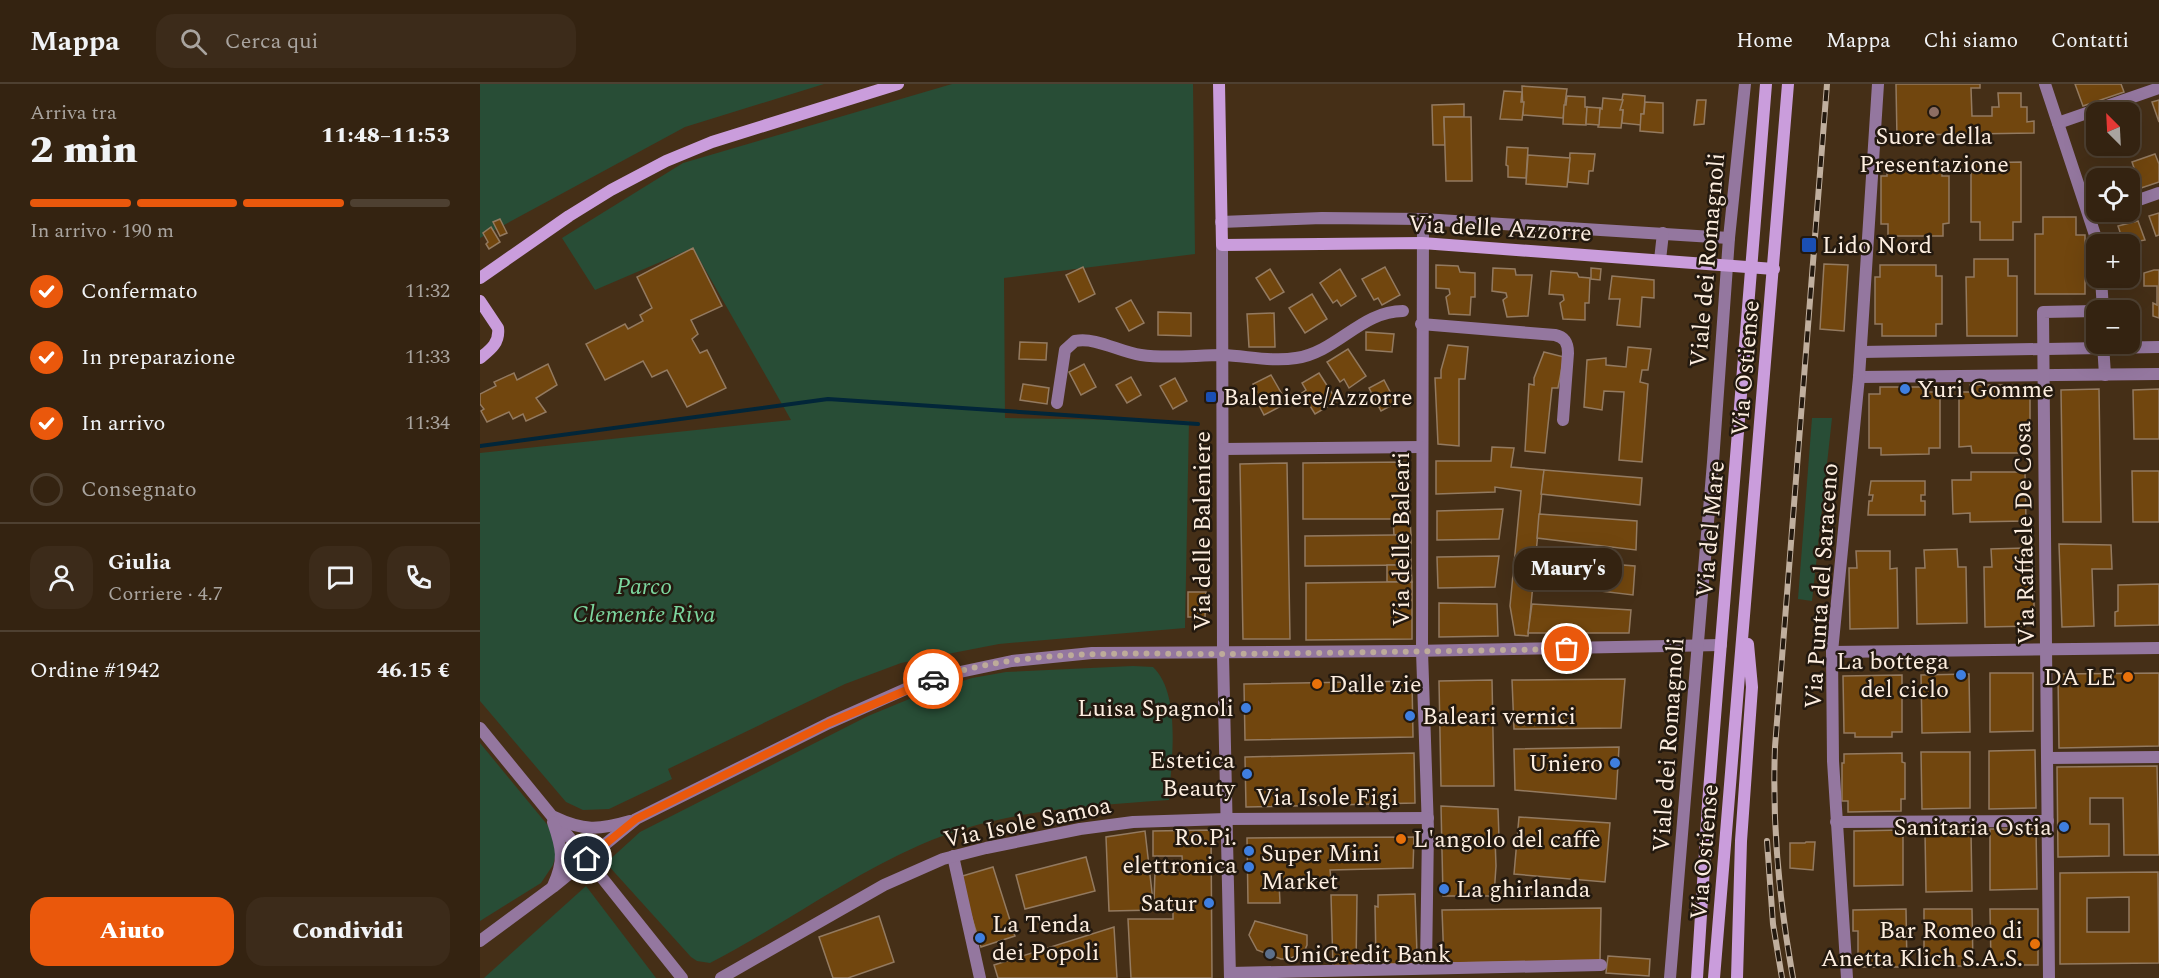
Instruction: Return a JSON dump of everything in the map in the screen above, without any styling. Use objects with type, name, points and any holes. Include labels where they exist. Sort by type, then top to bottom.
[{"type":"street","points":[[480,278],[587,205],[666,161],[712,142],[898,84]]},
{"type":"street","name":"Via delle Baleniere","points":[[1219,84],[1224,449],[1223,654],[1230,975]]},
{"type":"street","name":"Viale dei Romagnoli","points":[[1670,978],[1729,238],[1745,84]]},
{"type":"street","name":"Via del Mare","points":[[1697,978],[1766,84]]},
{"type":"street","name":"Via Ostiense","points":[[1714,978],[1788,84]]},
{"type":"street","name":"Via Punta del Saraceno","points":[[1847,978],[1832,736],[1832,652],[1859,377],[1878,84]]},
{"type":"street","points":[[2045,84],[2086,204]]},
{"type":"street","points":[[2058,123],[2159,88]]},
{"type":"street","points":[[2140,200],[2159,193]]},
{"type":"street","name":"Via delle Azzorre","points":[[1221,222],[1332,218],[1423,219],[1729,238]]},
{"type":"street","name":"Via delle Baleari","points":[[1423,219],[1422,651],[1428,818],[1426,968]]},
{"type":"street","points":[[1660,260],[1663,233]]},
{"type":"street","name":"Via delle Azzorre","points":[[1222,245],[1422,243],[1774,269]]},
{"type":"street","points":[[480,301],[499,333],[495,343],[480,358]]},
{"type":"street","points":[[1058,404],[1065,350],[1075,340],[1088,340],[1143,355],[1299,358],[1323,349],[1375,316],[1392,311],[1403,311]]},
{"type":"street","name":"Via Raffaele De Cosa","points":[[2049,978],[2048,650],[2043,312],[2086,311]]},
{"type":"street","points":[[1421,324],[1555,335],[1562,338],[1568,349],[1563,420]]},
{"type":"street","points":[[1861,352],[2086,347]]},
{"type":"street","points":[[2140,347],[2159,347]]},
{"type":"street","points":[[2103,354],[2104,375]]},
{"type":"street","points":[[1859,377],[2159,374]]},
{"type":"street","points":[[1224,449],[1422,447]]},
{"type":"street","points":[[1737,978],[1741,841],[1752,687],[1745,624]]},
{"type":"street","points":[[550,815],[588,829],[612,826],[636,819],[829,723],[917,684],[1005,662],[1099,653],[1223,654],[1721,645]]},
{"type":"street","points":[[1832,652],[2159,648]]},
{"type":"street","points":[[480,729],[682,978]]},
{"type":"street","points":[[2048,758],[2159,757]]},
{"type":"street","points":[[550,815],[562,853],[561,867],[553,887]]},
{"type":"street","name":"Via Isole Figi","points":[[1226,819],[1428,818]]},
{"type":"street","points":[[480,941],[553,887],[636,819]]},
{"type":"street","name":"Via Isole Samoa","points":[[721,978],[871,892],[922,867],[953,856],[1106,825],[1226,819]]},
{"type":"street","points":[[1836,822],[2048,820]]},
{"type":"street","points":[[953,856],[980,978]]},
{"type":"street","points":[[1230,975],[1602,965]]},
{"type":"green space","points":[[480,84],[824,84],[685,127],[480,238]]},
{"type":"green space","name":"Parco Clemente Riva","points":[[952,84],[1193,84],[1195,254],[1004,278],[1005,418],[1189,421],[1185,628],[999,644],[901,663],[845,684],[668,769],[672,779],[609,809],[583,810],[566,802],[480,701],[480,453],[791,420],[693,248],[595,290],[562,238],[683,163]]},
{"type":"green space","points":[[1812,418],[1832,418],[1812,601],[1798,599]]},
{"type":"green space","points":[[1153,667],[1162,679],[1168,694],[1173,730],[1169,800],[1043,812],[980,824],[950,833],[920,845],[867,872],[710,963],[697,961],[691,957],[606,863],[640,832],[868,716],[919,695],[972,678],[1006,672]]},
{"type":"green space","points":[[480,743],[550,828],[556,854],[553,865],[541,883],[480,921]]},
{"type":"green space","points":[[586,886],[656,978],[484,978]]},
{"type":"building","name":"Suore della Presentazione","points":[[1896,84],[1980,84],[1980,88],[1971,88],[1972,116],[1992,116],[1992,107],[1999,107],[1998,93],[2021,93],[2021,107],[2027,107],[2027,122],[2034,121],[2034,133],[1907,135],[1907,139],[1897,139]]},
{"type":"building","points":[[2075,84],[2121,84],[2124,92],[2095,102],[2086,102],[2083,106]]},
{"type":"building","points":[[1522,86],[1567,89],[1563,118],[1523,115]]},
{"type":"building","points":[[1504,91],[1522,92],[1521,102],[1524,102],[1522,120],[1500,119]]},
{"type":"building","points":[[1623,94],[1645,96],[1641,125],[1622,123],[1623,110],[1620,110]]},
{"type":"building","points":[[1567,96],[1585,97],[1586,125],[1563,124]]},
{"type":"building","points":[[1603,98],[1623,100],[1620,110],[1623,110],[1621,128],[1598,127]]},
{"type":"building","points":[[1697,100],[1706,100],[1704,124],[1694,125]]},
{"type":"building","points":[[2159,100],[2159,122],[2152,102]]},
{"type":"building","points":[[1645,102],[1663,103],[1663,133],[1640,131],[1641,114],[1644,114]]},
{"type":"building","points":[[1464,104],[1464,117],[1444,117],[1445,145],[1433,145],[1432,105]]},
{"type":"building","points":[[1587,107],[1600,108],[1599,125],[1586,124]]},
{"type":"building","points":[[1444,117],[1471,117],[1472,181],[1446,181]]},
{"type":"building","points":[[1507,147],[1528,148],[1526,178],[1508,177]]},
{"type":"building","points":[[1570,153],[1595,154],[1593,171],[1589,171],[1588,184],[1568,182]]},
{"type":"building","points":[[2155,154],[2159,164],[2159,182],[2141,188],[2140,168],[2134,168],[2132,162]]},
{"type":"building","points":[[1528,155],[1570,158],[1567,187],[1526,184]]},
{"type":"building","points":[[2021,162],[2021,222],[2013,222],[2013,240],[1980,240],[1980,222],[1971,222],[1971,163]]},
{"type":"building","points":[[1887,165],[1942,165],[1942,176],[1949,176],[1949,223],[1943,224],[1943,236],[1888,236],[1888,224],[1881,224],[1881,176],[1887,176]]},
{"type":"building","points":[[2159,213],[2159,235],[2156,236],[2149,216]]},
{"type":"building","points":[[2043,217],[2076,217],[2076,235],[2085,235],[2085,294],[2035,294],[2035,234],[2043,234]]},
{"type":"building","points":[[500,219],[507,233],[500,236],[493,222]]},
{"type":"building","points":[[2138,222],[2145,240],[2140,241],[2140,234],[2121,234],[2118,226]]},
{"type":"building","points":[[491,227],[500,242],[489,249],[483,233]]},
{"type":"building","points":[[693,248],[722,306],[691,320],[698,334],[692,339],[700,353],[707,350],[726,388],[687,407],[667,370],[652,377],[643,361],[605,380],[586,344],[625,324],[628,329],[643,321],[640,315],[652,308],[637,277]]},
{"type":"building","points":[[1974,259],[2008,259],[2008,276],[2017,276],[2017,336],[1967,336],[1966,277],[1974,277]]},
{"type":"building","points":[[1824,264],[1848,265],[1844,331],[1820,329]]},
{"type":"building","points":[[1436,265],[1458,266],[1460,272],[1475,273],[1475,297],[1471,297],[1470,315],[1449,314],[1446,297],[1450,294],[1449,289],[1436,288]]},
{"type":"building","points":[[1880,265],[1936,265],[1936,276],[1942,276],[1942,324],[1936,324],[1936,336],[1882,336],[1882,324],[1875,324],[1875,277],[1880,277]]},
{"type":"building","points":[[1083,267],[1095,294],[1079,302],[1066,275]]},
{"type":"building","points":[[1385,267],[1400,295],[1382,305],[1378,298],[1374,300],[1362,279]]},
{"type":"building","points":[[1493,268],[1515,269],[1516,275],[1532,275],[1528,316],[1507,317],[1503,300],[1507,297],[1506,293],[1492,291]]},
{"type":"building","points":[[1591,268],[1601,269],[1600,280],[1591,279]]},
{"type":"building","points":[[1270,269],[1284,292],[1270,300],[1256,278]]},
{"type":"building","points":[[1340,269],[1356,296],[1341,306],[1337,300],[1333,303],[1320,283]]},
{"type":"building","points":[[2159,270],[2159,318],[2153,316],[2153,303],[2157,305],[2157,286],[2144,286],[2144,273]]},
{"type":"building","points":[[1551,271],[1577,273],[1579,277],[1590,278],[1589,303],[1585,303],[1585,320],[1563,319],[1560,303],[1564,300],[1563,295],[1549,294]]},
{"type":"building","points":[[1612,276],[1654,280],[1654,298],[1642,297],[1640,327],[1617,325],[1620,299],[1609,299]]},
{"type":"building","points":[[1312,294],[1327,319],[1305,333],[1289,308]]},
{"type":"building","points":[[1131,300],[1144,323],[1129,331],[1116,308]]},
{"type":"building","points":[[1158,312],[1191,313],[1191,336],[1158,335]]},
{"type":"building","points":[[1274,313],[1275,347],[1249,347],[1247,314]]},
{"type":"building","points":[[1366,332],[1394,334],[1392,352],[1366,350]]},
{"type":"building","points":[[1020,342],[1047,343],[1046,360],[1019,359]]},
{"type":"building","points":[[1448,345],[1468,347],[1465,379],[1459,379],[1459,446],[1438,444],[1435,378],[1441,378]]},
{"type":"building","points":[[1628,347],[1651,349],[1648,370],[1642,370],[1640,382],[1648,384],[1642,462],[1619,460],[1624,392],[1604,391],[1602,410],[1584,407],[1587,360],[1606,358],[1606,365],[1626,367]]},
{"type":"building","points":[[1348,349],[1366,376],[1349,388],[1344,379],[1340,382],[1327,362]]},
{"type":"building","points":[[1544,352],[1564,357],[1558,388],[1552,388],[1545,453],[1525,451],[1529,384],[1534,385],[1534,378]]},
{"type":"building","points":[[548,364],[557,385],[536,398],[546,412],[526,421],[523,414],[513,419],[509,412],[487,422],[481,411],[484,409],[480,404],[480,394],[496,386],[494,382],[514,373],[517,380]]},
{"type":"building","points":[[1084,364],[1096,387],[1081,395],[1069,372]]},
{"type":"building","points":[[1319,373],[1337,401],[1315,414],[1302,393],[1306,390],[1302,383]]},
{"type":"building","points":[[1271,375],[1287,403],[1264,415],[1253,394],[1257,392],[1253,384]]},
{"type":"building","points":[[1131,377],[1141,395],[1127,403],[1116,385]]},
{"type":"building","points":[[1175,378],[1187,401],[1173,409],[1160,386]]},
{"type":"building","points":[[1384,380],[1396,403],[1381,411],[1369,388]]},
{"type":"building","points":[[1023,384],[1049,388],[1047,404],[1020,400]]},
{"type":"building","points":[[1970,385],[2018,385],[2018,392],[2030,392],[2030,447],[2020,447],[2020,453],[1972,453],[1971,446],[1959,447],[1959,392],[1970,392]]},
{"type":"building","points":[[1880,387],[1926,387],[1926,392],[1940,392],[1940,448],[1929,448],[1929,454],[1881,455],[1881,448],[1869,448],[1869,394],[1880,394]]},
{"type":"building","points":[[2099,389],[2101,522],[2063,522],[2061,390]]},
{"type":"building","points":[[2159,389],[2159,439],[2134,439],[2133,390]]},
{"type":"building","points":[[1492,447],[1514,448],[1511,467],[1544,470],[1528,636],[1515,635],[1510,606],[1521,491],[1495,487],[1495,492],[1436,494],[1436,461],[1491,461]]},
{"type":"building","points":[[1409,462],[1410,519],[1303,519],[1303,463]]},
{"type":"building","points":[[1287,463],[1290,639],[1243,639],[1240,464]]},
{"type":"building","points":[[1544,470],[1642,478],[1640,505],[1541,494]]},
{"type":"building","points":[[2132,471],[2159,471],[2159,522],[2133,522]]},
{"type":"building","points":[[1971,472],[2025,472],[2026,521],[1970,522],[1970,513],[1953,514],[1952,480],[1971,480]]},
{"type":"building","points":[[1871,481],[1925,481],[1925,495],[1921,495],[1921,501],[1925,501],[1925,515],[1868,515],[1869,501],[1872,501],[1873,495],[1869,495]]},
{"type":"building","points":[[1503,509],[1499,539],[1437,540],[1437,511]]},
{"type":"building","points":[[1539,514],[1637,521],[1636,550],[1537,538]]},
{"type":"building","points":[[1393,519],[1410,519],[1411,535],[1394,535]]},
{"type":"building","points":[[1411,535],[1411,565],[1305,566],[1305,536]]},
{"type":"building","points":[[2059,544],[2111,545],[2112,569],[2092,569],[2094,626],[2062,627]]},
{"type":"building","points":[[2025,548],[2026,567],[2034,567],[2034,626],[1985,627],[1984,567],[1992,567],[1991,549]]},
{"type":"building","points":[[1957,549],[1958,567],[1966,567],[1967,623],[1917,624],[1916,568],[1925,568],[1924,550]]},
{"type":"building","points":[[1856,551],[1890,551],[1890,569],[1897,568],[1898,628],[1850,629],[1849,568],[1857,568]]},
{"type":"building","points":[[1499,556],[1495,587],[1438,588],[1437,557]]},
{"type":"building","points":[[1535,558],[1635,566],[1633,595],[1534,583]]},
{"type":"building","points":[[1387,565],[1411,565],[1412,582],[1387,582]]},
{"type":"building","points":[[1412,582],[1412,639],[1306,640],[1306,583]]},
{"type":"building","points":[[2159,584],[2159,625],[2115,626],[2115,612],[2118,611],[2118,585]]},
{"type":"building","points":[[1188,592],[1206,592],[1205,617],[1188,617]]},
{"type":"building","points":[[1439,603],[1497,604],[1498,636],[1439,637]]},
{"type":"building","points":[[1532,604],[1631,610],[1629,633],[1528,633]]},
{"type":"building","points":[[1990,673],[2033,673],[2033,731],[1990,732]]},
{"type":"building","points":[[2159,673],[2159,746],[2059,748],[2058,674]]},
{"type":"building","points":[[1969,674],[1970,732],[1922,733],[1921,675]]},
{"type":"building","points":[[1902,675],[1902,732],[1892,732],[1892,737],[1855,737],[1855,733],[1844,733],[1843,676]]},
{"type":"building","points":[[1625,679],[1621,728],[1514,729],[1512,680]]},
{"type":"building","points":[[1492,680],[1494,786],[1441,786],[1439,681]]},
{"type":"building","points":[[1412,681],[1413,737],[1245,740],[1244,684]]},
{"type":"building","points":[[1619,747],[1616,799],[1515,790],[1514,749]]},
{"type":"building","points":[[2035,750],[2036,808],[1989,809],[1989,751]]},
{"type":"building","points":[[1921,752],[1970,752],[1970,808],[1922,809]]},
{"type":"building","points":[[1414,753],[1415,803],[1246,807],[1245,757]]},
{"type":"building","points":[[1902,753],[1902,762],[1905,763],[1905,799],[1901,799],[1901,811],[1848,812],[1848,801],[1842,801],[1844,754]]},
{"type":"building","points":[[2157,766],[2159,855],[2124,855],[2123,798],[2090,798],[2090,824],[2109,824],[2109,856],[2058,857],[2057,767]]},
{"type":"building","points":[[1441,806],[1498,809],[1499,838],[1495,838],[1494,896],[1443,896]]},
{"type":"building","points":[[1519,817],[1610,823],[1605,882],[1514,874]]},
{"type":"building","points":[[1990,829],[2036,829],[2037,889],[1990,890]]},
{"type":"building","points":[[1211,830],[1212,978],[1131,978],[1128,919],[1173,919],[1173,903],[1154,903],[1155,871],[1183,870],[1182,856],[1153,856],[1153,831]]},
{"type":"building","points":[[1903,830],[1903,885],[1854,886],[1854,831]]},
{"type":"building","points":[[1145,831],[1154,910],[1109,911],[1106,837]]},
{"type":"building","points":[[1925,832],[1971,832],[1972,891],[1926,892]]},
{"type":"building","points":[[1414,837],[1413,868],[1330,870],[1331,881],[1279,882],[1280,903],[1248,903],[1247,838]]},
{"type":"building","points":[[1815,842],[1813,870],[1790,868],[1790,843]]},
{"type":"building","points":[[1086,857],[1095,891],[1025,909],[1016,875]]},
{"type":"building","points":[[993,867],[1015,936],[981,947],[959,877]]},
{"type":"building","points":[[2158,872],[2159,963],[2060,964],[2060,873]],"holes":[[[2129,897],[2129,932],[2087,932],[2087,898]]]},
{"type":"building","points":[[1415,894],[1417,954],[1414,954],[1415,964],[1376,964],[1375,906],[1378,907],[1378,895]]},
{"type":"building","points":[[1331,895],[1357,895],[1356,967],[1333,967]]},
{"type":"building","points":[[1601,908],[1600,961],[1444,963],[1442,910]]},
{"type":"building","points":[[1906,909],[1907,967],[1858,967],[1858,931],[1853,931],[1853,910]]},
{"type":"building","points":[[1924,909],[1972,909],[1973,966],[1924,966]]},
{"type":"building","points":[[1990,909],[2038,909],[2038,965],[1991,965]]},
{"type":"building","points":[[879,916],[894,962],[848,978],[833,978],[819,937]]},
{"type":"building","points":[[1255,921],[1307,935],[1304,952],[1289,959],[1281,959],[1257,950],[1249,935]]},
{"type":"building","points":[[1114,927],[1117,978],[998,978],[994,965]]},
{"type":"building","points":[[1608,956],[1650,959],[1649,976],[1606,973]]},
{"type":"waterway","points":[[480,446],[828,399],[1198,424]]},
{"type":"railway","points":[[1793,978],[1778,863],[1775,747],[1827,84]]},
{"type":"railway","points":[[1767,841],[1773,924],[1782,978]]},
{"type":"way so far","points":[[933,679],[968,669],[1012,661],[1092,653],[1223,654],[1567,649]]},
{"type":"place","name":"Suore della Presentazione","points":[[1934,112]]},
{"type":"place","name":"Lido Nord","points":[[1809,245]]},
{"type":"place","name":"Yuri Gomme","points":[[1905,389]]},
{"type":"place","name":"Baleniere/Azzorre","points":[[1211,397]]},
{"type":"place","name":"Maury's","points":[[1567,649]]},
{"type":"place","name":"La bottega del ciclo","points":[[1961,675]]},
{"type":"place","name":"DA LE","points":[[2128,677]]},
{"type":"place","name":"Dalle zie","points":[[1317,684]]},
{"type":"place","name":"Luisa Spagnoli","points":[[1246,708]]},
{"type":"place","name":"Baleari vernici","points":[[1410,716]]},
{"type":"place","name":"Uniero","points":[[1615,763]]},
{"type":"place","name":"Estetica Beauty","points":[[1247,774]]},
{"type":"place","name":"Sanitaria Ostia","points":[[2064,827]]},
{"type":"place","name":"L'angolo del caffè","points":[[1401,839]]},
{"type":"place","name":"Ro.Pi. elettronica","points":[[1249,851]]},
{"type":"place","name":"Super Mini Market","points":[[1249,867]]},
{"type":"place","name":"La ghirlanda","points":[[1444,889]]},
{"type":"place","name":"Satur","points":[[1209,903]]},
{"type":"place","name":"La Tenda dei Popoli","points":[[980,938]]},
{"type":"place","name":"Bar Romeo di Anetta Klich S.A.S.","points":[[2035,944]]},
{"type":"place","name":"UniCredit Bank","points":[[1270,954]]},
{"type":"route","points":[[587,859],[636,819],[829,723],[933,679]]}]
